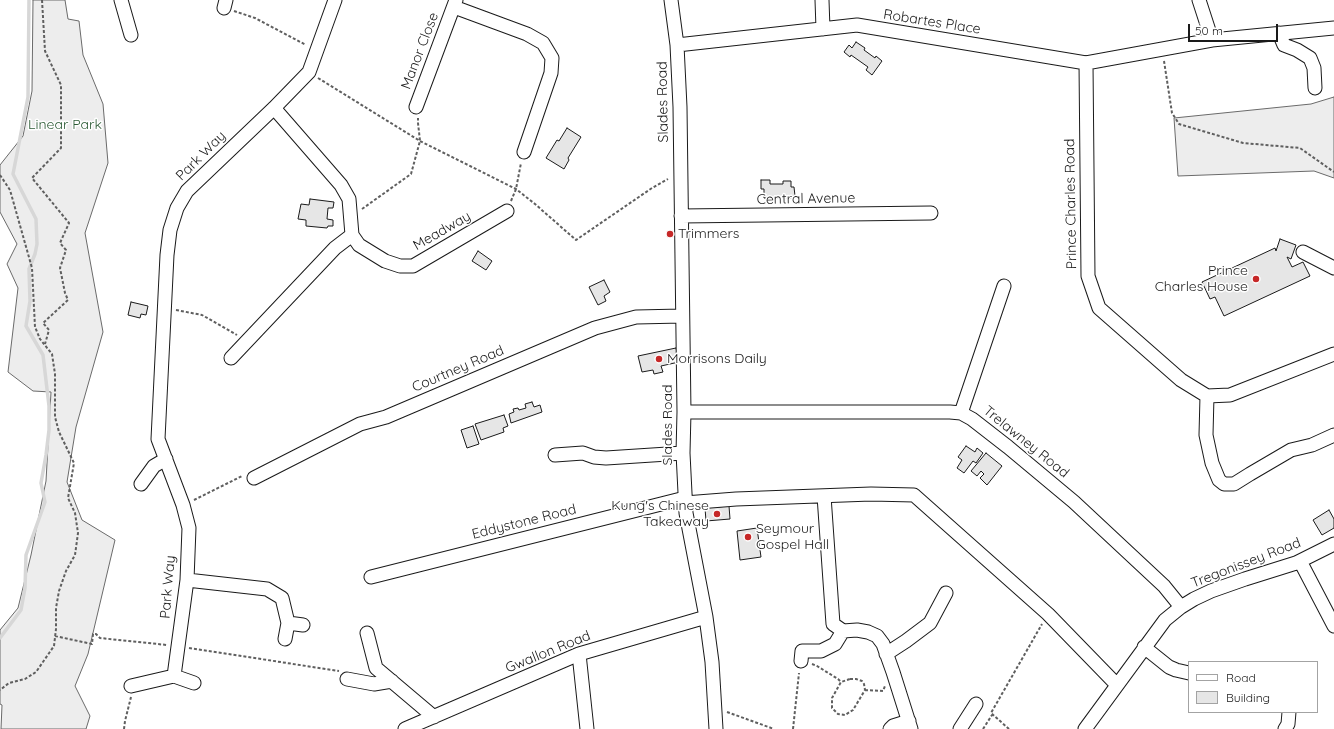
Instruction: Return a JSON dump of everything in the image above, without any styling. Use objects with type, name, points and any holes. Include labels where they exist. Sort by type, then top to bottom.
[{"type":"street","points":[[121,0],[132,34]]},
{"type":"street","name":"Park Way","points":[[174,676],[187,580],[188,528],[183,505],[158,439],[164,308],[170,230],[177,208],[187,191],[274,108],[309,72],[335,0]]},
{"type":"street","name":"Slades Road","points":[[671,0],[677,45],[680,107],[684,412],[683,453],[685,500],[686,513],[706,617],[712,662],[716,729]]},
{"type":"street","points":[[822,0],[824,29]]},
{"type":"street","points":[[1199,0],[1212,40]]},
{"type":"street","name":"Manor Close","points":[[416,107],[455,3],[527,34],[543,43],[552,58],[551,73],[524,152]]},
{"type":"street","name":"Robartes Place","points":[[677,45],[857,25],[1086,63],[1212,40],[1334,28]]},
{"type":"street","points":[[1280,33],[1284,45],[1298,50],[1310,58],[1314,68],[1315,88]]},
{"type":"street","name":"Prince Charles Road","points":[[1086,63],[1088,276],[1099,308],[1181,380],[1207,396]]},
{"type":"street","points":[[231,358],[335,248],[352,235],[349,199],[341,185],[274,108]]},
{"type":"street","name":"Meadway","points":[[352,235],[359,245],[385,261],[400,266],[413,266],[507,212]]},
{"type":"street","name":"Central Avenue","points":[[681,216],[931,213]]},
{"type":"street","points":[[1303,252],[1333,265]]},
{"type":"street","points":[[961,413],[1004,286]]},
{"type":"street","name":"Courtney Road","points":[[254,478],[360,424],[386,417],[595,328],[636,317],[682,316]]},
{"type":"street","points":[[1334,354],[1230,395],[1207,396],[1206,435],[1212,463],[1219,480],[1224,484],[1234,484],[1291,450],[1312,445],[1334,435]]},
{"type":"street","name":"Trelawney Road","points":[[684,412],[961,413],[972,419],[1008,447],[1074,502],[1164,586],[1181,608]]},
{"type":"street","points":[[555,455],[583,453],[594,457],[606,458],[683,453]]},
{"type":"street","points":[[141,484],[154,466],[166,460]]},
{"type":"street","name":"Eddystone Road","points":[[371,577],[685,500],[871,494],[914,495],[1048,614],[1117,685]]},
{"type":"street","points":[[824,496],[833,624],[843,631],[857,630],[868,632],[877,636],[882,644],[893,672],[910,725],[893,726],[890,729]]},
{"type":"street","name":"Tregonissey Road","points":[[1085,729],[1165,620],[1181,608],[1194,599],[1300,561],[1334,544]]},
{"type":"street","points":[[1300,561],[1334,626]]},
{"type":"street","points":[[187,580],[267,589],[282,598],[288,623],[284,639]]},
{"type":"street","points":[[886,654],[930,623],[946,593]]},
{"type":"street","name":"Gwallon Road","points":[[406,729],[579,654],[706,617]]},
{"type":"street","points":[[288,623],[303,625]]},
{"type":"street","points":[[801,661],[802,651],[821,651],[835,644],[843,631]]},
{"type":"street","points":[[367,633],[376,668],[434,717]]},
{"type":"street","points":[[1144,647],[1169,667],[1188,673]]},
{"type":"street","points":[[579,654],[587,729]]},
{"type":"street","points":[[131,686],[174,676],[194,683]]},
{"type":"street","points":[[347,679],[374,684],[392,681]]},
{"type":"street","points":[[960,729],[976,704]]},
{"type":"street","points":[[1285,729],[1288,724],[1289,713]]},
{"type":"path","points":[[42,0],[45,51],[60,85],[61,148],[32,178],[69,223],[60,243],[66,250],[60,268],[65,293],[68,300],[43,323],[49,330],[44,344]]},
{"type":"path","points":[[225,4],[255,18],[317,52]]},
{"type":"path","points":[[1162,49],[1172,114],[1180,124],[1243,143],[1300,148],[1334,172]]},
{"type":"path","points":[[309,72],[420,141],[516,189],[576,240],[652,188],[680,173]]},
{"type":"path","points":[[351,216],[411,174],[420,141],[418,123],[420,108],[416,107]]},
{"type":"path","points":[[507,212],[516,189],[524,152]]},
{"type":"path","points":[[0,175],[10,190],[32,268],[35,327],[40,339],[52,354],[55,374],[55,417],[59,432],[74,463],[68,498],[75,513],[78,533],[74,555],[66,570],[56,608],[54,646],[36,672],[25,679],[9,684],[0,690]]},
{"type":"path","points":[[164,308],[202,315],[247,340]]},
{"type":"path","points":[[183,505],[248,474],[254,478]]},
{"type":"path","points":[[983,729],[1048,614]]},
{"type":"path","points":[[55,636],[92,644],[94,634],[96,634],[100,638],[178,647],[338,670],[347,679]]},
{"type":"path","points":[[793,729],[801,661],[817,666],[841,682]]},
{"type":"path","points":[[865,690],[882,691],[893,672]]},
{"type":"path","points":[[856,679],[862,681],[865,690],[853,710],[845,715],[838,714],[832,708],[832,698],[841,682],[856,679]]},
{"type":"path","points":[[124,729],[132,694],[131,686]]},
{"type":"path","points":[[715,711],[727,712],[774,729]]},
{"type":"path","points":[[992,715],[1009,729]]},
{"type":"shaded area","points":[[33,0],[65,0],[68,19],[79,21],[83,55],[103,104],[108,163],[85,233],[103,332],[76,427],[67,482],[82,520],[115,540],[88,654],[75,686],[90,716],[86,729],[1,729],[2,705],[0,704],[0,630],[18,608],[31,555],[46,481],[51,392],[33,391],[8,372],[18,288],[7,264],[17,244],[0,212],[0,165],[23,136],[32,91]]},
{"type":"shaded area","points":[[1334,97],[1334,178],[1314,171],[1178,176],[1174,118],[1311,104]]},
{"type":"building","points":[[856,42],[865,48],[864,50],[882,61],[872,75],[866,70],[868,67],[844,52],[849,45],[852,48]]},
{"type":"building","points":[[567,128],[581,137],[568,158],[569,160],[564,169],[546,158],[557,140],[559,141]]},
{"type":"building","points":[[761,180],[770,180],[770,184],[783,184],[783,181],[791,181],[791,187],[794,187],[795,196],[792,196],[792,198],[764,198],[764,189],[761,189]]},
{"type":"building","points":[[310,199],[334,202],[333,208],[328,208],[327,219],[333,220],[333,226],[328,226],[327,228],[306,226],[306,220],[298,219],[301,204],[309,205]]},
{"type":"building","name":"Prince Charles House","points":[[1280,239],[1296,245],[1291,259],[1287,257],[1292,267],[1303,262],[1310,276],[1224,316],[1215,297],[1210,299],[1202,282],[1275,248],[1276,251]]},
{"type":"building","points":[[478,251],[492,261],[486,270],[472,261]]},
{"type":"building","points":[[604,280],[610,292],[604,296],[606,301],[598,305],[589,287]]},
{"type":"building","points":[[131,302],[148,306],[146,315],[141,314],[140,318],[128,315]]},
{"type":"building","name":"Morrisons Daily","points":[[676,348],[679,362],[661,366],[663,372],[654,374],[653,370],[642,372],[638,356]]},
{"type":"building","points":[[532,402],[534,407],[540,405],[542,412],[511,423],[509,414],[514,412],[513,409],[518,408],[519,410],[526,408],[525,404]]},
{"type":"building","points":[[504,415],[508,426],[503,428],[504,432],[481,440],[475,424]]},
{"type":"building","points":[[473,426],[479,444],[467,448],[461,430]]},
{"type":"building","points":[[966,446],[975,452],[977,448],[983,453],[976,463],[973,461],[964,473],[957,468],[962,460],[958,457]]},
{"type":"building","points":[[986,453],[1002,466],[987,485],[980,478],[984,474],[981,471],[977,476],[971,471]]},
{"type":"building","name":"Kung's Chinese Takeaway","points":[[729,506],[730,519],[706,521],[705,508]]},
{"type":"building","points":[[1329,510],[1334,519],[1334,528],[1322,535],[1313,520]]},
{"type":"building","name":"Seymour Gospel Hall","points":[[757,528],[761,557],[740,560],[737,531]]},
{"type":"waterway","points":[[0,638],[21,610],[25,588],[26,555],[45,502],[41,483],[49,430],[49,406],[43,355],[26,326],[30,301],[29,269],[37,244],[36,219],[13,174],[28,97],[29,0]]},
{"type":"place","name":"Trimmers","points":[[670,234]]},
{"type":"place","name":"Prince Charles House","points":[[1256,279]]},
{"type":"place","name":"Morrisons Daily","points":[[659,359]]},
{"type":"place","name":"Kung's Chinese Takeaway","points":[[717,514]]},
{"type":"place","name":"Seymour Gospel Hall","points":[[748,537]]},
{"type":"park label","name":"Linear Park","points":[[65,125]]}]
